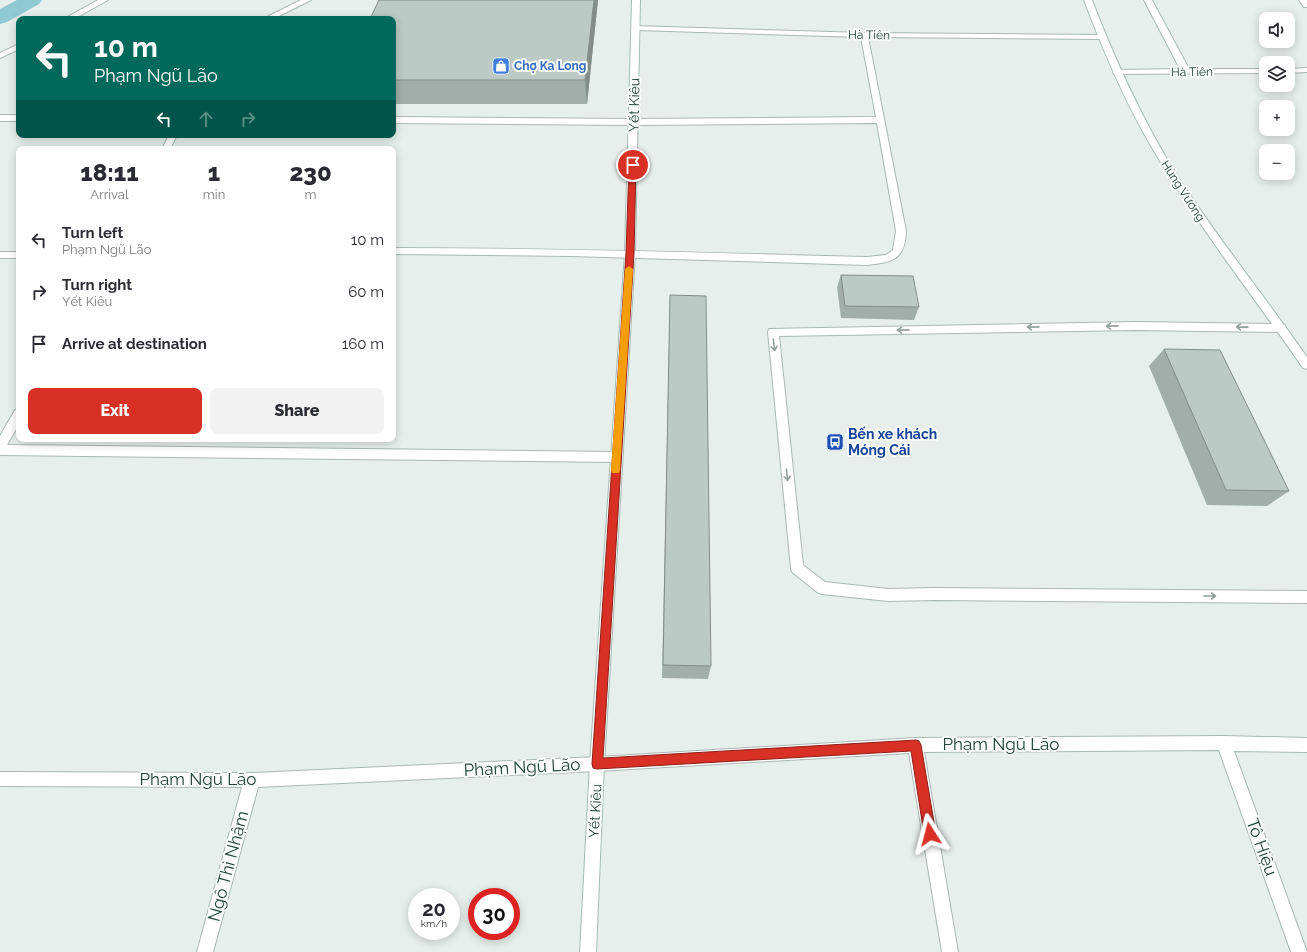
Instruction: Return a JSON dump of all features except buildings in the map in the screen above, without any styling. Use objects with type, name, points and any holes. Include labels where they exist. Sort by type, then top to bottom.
[{"type":"street","points":[[74,16],[104,0]]},
{"type":"street","points":[[273,16],[307,0]]},
{"type":"street","name":"Yết Kiêu","points":[[588,952],[597,764],[630,253],[636,0]]},
{"type":"street","name":"Hùng Vương","points":[[1088,0],[1117,72],[1138,116],[1176,182],[1307,365]]},
{"type":"street","points":[[1148,0],[1186,72]]},
{"type":"street","points":[[1303,0],[1307,5]]},
{"type":"street","name":"Hà Tiên","points":[[636,28],[864,35],[1102,37]]},
{"type":"street","points":[[396,251],[630,253],[867,261],[885,259],[896,254],[901,246],[901,231],[882,120],[864,35]]},
{"type":"street","points":[[0,56],[16,48]]},
{"type":"street","points":[[1295,70],[1307,70]]},
{"type":"street","name":"Hà Tiên","points":[[1117,72],[1259,71]]},
{"type":"street","points":[[0,118],[16,118]]},
{"type":"street","points":[[396,120],[634,122],[882,120]]},
{"type":"street","points":[[0,255],[16,255]]},
{"type":"street","points":[[1281,328],[1136,326],[773,332],[797,568],[822,588],[888,595],[1307,596]]},
{"type":"street","points":[[0,447],[16,418]]},
{"type":"street","points":[[0,450],[616,457]]},
{"type":"street","name":"Phạm Ngũ Lão","points":[[0,779],[252,780],[597,764],[916,745],[1224,742],[1307,745]]},
{"type":"street","name":"Tô Hiệu","points":[[1224,742],[1299,952]]},
{"type":"street","points":[[916,745],[950,952]]},
{"type":"street","name":"Ngô Thì Nhậm","points":[[205,952],[252,780]]},
{"type":"waterway","points":[[0,18],[32,0]]},
{"type":"slow traffic","points":[[616,470],[629,269]]},
{"type":"place","name":"Chợ Ka Long","points":[[501,66]]},
{"type":"place","name":"Bến xe khách Móng Cái","points":[[835,442]]},
{"type":"route","points":[[633,165],[630,253],[597,764],[916,745],[930,834]]}]
